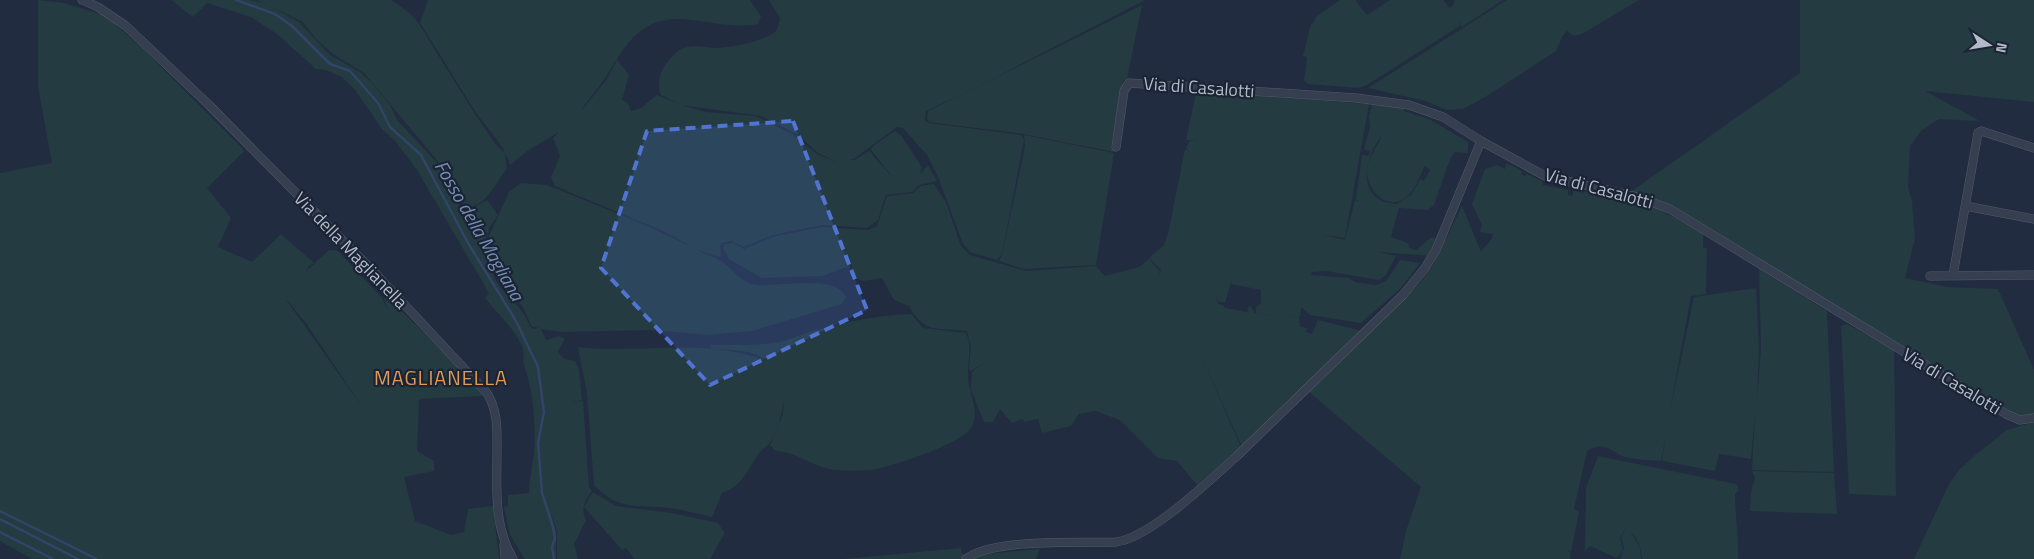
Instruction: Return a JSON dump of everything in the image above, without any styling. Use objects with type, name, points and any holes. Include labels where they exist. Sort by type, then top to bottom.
[{"type":"street","name":"Via della Maglianella","points":[[82,0],[98,7],[126,26],[209,105],[374,272],[487,393],[493,405],[496,421],[497,505],[503,538],[513,559]]},
{"type":"street","name":"Via di Casalotti","points":[[1116,148],[1124,91],[1128,84],[1133,83],[1394,102],[1435,113],[1481,141],[1553,178],[1637,197],[1670,209],[2002,412],[2020,420],[2034,418]]},
{"type":"street","points":[[1953,275],[1979,132],[2034,148]]},
{"type":"street","points":[[966,559],[980,551],[1023,545],[1116,542],[1130,539],[1163,517],[1211,479],[1402,295],[1425,268],[1444,234],[1481,141]]},
{"type":"street","points":[[1965,206],[2034,219]]},
{"type":"street","points":[[1930,276],[2034,275]]},
{"type":"street","points":[[503,538],[505,559]]},
{"type":"highlighted area","points":[[793,121],[867,310],[710,385],[601,268],[647,131]]},
{"type":"green space","points":[[38,0],[64,3],[106,16],[141,47],[244,151],[207,188],[231,218],[218,247],[252,262],[281,234],[314,263],[305,272],[329,250],[338,251],[382,298],[388,311],[384,298],[386,296],[461,369],[483,396],[419,399],[417,451],[434,461],[434,471],[404,477],[415,521],[451,535],[464,532],[468,509],[493,506],[499,559],[32,559],[0,541],[0,173],[52,163],[38,87]],"holes":[[[287,300],[306,323],[363,408]]]},
{"type":"green space","points":[[171,0],[249,0],[264,3],[299,22],[330,55],[360,72],[371,82],[390,105],[397,120],[439,165],[457,203],[468,211],[487,200],[498,215],[489,228],[484,246],[495,279],[519,308],[530,326],[533,329],[539,328],[531,326],[527,315],[495,265],[486,243],[509,192],[521,183],[547,185],[641,223],[692,247],[665,232],[555,186],[551,177],[560,156],[553,138],[559,132],[530,149],[510,165],[500,144],[475,111],[420,23],[428,0],[750,0],[761,16],[758,24],[728,25],[679,19],[664,20],[641,30],[632,38],[617,60],[629,75],[622,100],[628,103],[631,111],[641,108],[657,95],[679,104],[661,95],[659,83],[661,72],[665,65],[681,49],[694,46],[730,47],[758,40],[773,33],[778,28],[780,18],[769,0],[1145,0],[971,90],[926,111],[925,120],[929,123],[1021,135],[1024,140],[1002,254],[997,260],[970,252],[963,244],[938,177],[927,155],[903,128],[897,127],[855,158],[849,160],[855,160],[869,151],[895,180],[871,150],[873,146],[895,131],[901,135],[922,167],[920,174],[928,165],[937,181],[919,185],[912,192],[886,195],[878,220],[867,228],[822,225],[773,235],[743,247],[731,241],[720,244],[721,256],[718,257],[698,250],[724,263],[751,284],[805,283],[831,286],[840,290],[846,297],[842,304],[752,331],[708,335],[651,330],[564,332],[541,329],[546,340],[559,336],[565,339],[558,351],[565,359],[575,361],[579,369],[582,400],[571,402],[583,401],[589,487],[592,491],[583,508],[586,520],[574,544],[578,559],[557,559],[557,531],[551,514],[556,531],[556,559],[525,559],[510,535],[504,507],[508,506],[508,495],[529,493],[534,451],[533,407],[530,385],[523,363],[523,348],[510,327],[485,298],[489,293],[417,170],[396,142],[382,129],[355,90],[342,77],[326,70],[316,69],[277,34],[251,17],[207,3],[193,17]],"holes":[[[616,62],[607,79],[581,111]],[[681,105],[761,116],[797,134],[818,153],[837,162],[817,154],[792,134],[756,116],[706,112]]]},
{"type":"green space","points":[[257,0],[391,0],[411,14],[473,111],[496,145],[505,153],[507,169],[488,195],[477,205],[471,207],[464,206],[436,159],[364,73],[333,54],[316,39],[303,22]]},
{"type":"green space","points":[[1340,0],[1355,0],[1367,15],[1390,0],[1443,0],[1450,8],[1454,4],[1454,0],[1503,0],[1462,27],[1458,21],[1460,26],[1367,85],[1358,88],[1308,84],[1304,81],[1307,57],[1303,56],[1311,23],[1312,25],[1316,17]]},
{"type":"green space","points":[[1507,0],[1639,0],[1582,34],[1574,36],[1567,31],[1556,51],[1463,109],[1447,110],[1425,101],[1368,88]]},
{"type":"green space","points":[[1800,0],[2034,0],[2034,102],[1925,91],[1980,121],[1939,119],[1921,131],[1910,146],[1908,187],[1912,201],[1915,239],[1905,278],[1948,287],[1998,289],[2034,370],[2034,414],[2023,416],[2004,409],[1719,235],[1665,210],[1626,195],[1800,73]]},
{"type":"green space","points":[[1142,5],[1127,79],[1123,81],[1111,147],[1114,152],[1023,134],[929,122],[927,118],[928,111]]},
{"type":"green space","points":[[1196,93],[1369,104],[1345,238],[1324,235],[1345,240],[1355,200],[1359,202],[1356,199],[1362,155],[1368,156],[1370,151],[1364,149],[1370,127],[1369,116],[1372,104],[1404,108],[1404,111],[1429,119],[1468,142],[1468,153],[1455,152],[1450,159],[1434,205],[1428,210],[1399,208],[1391,237],[1408,243],[1409,248],[1416,250],[1432,237],[1440,240],[1431,256],[1379,252],[1396,256],[1386,275],[1379,280],[1326,271],[1312,272],[1311,275],[1349,278],[1355,282],[1376,285],[1386,281],[1400,260],[1420,263],[1401,288],[1361,323],[1310,315],[1301,307],[1300,317],[1286,314],[1299,317],[1300,327],[1307,328],[1306,332],[1312,334],[1318,320],[1362,331],[1242,447],[1200,353],[1241,447],[1197,485],[1177,461],[1158,458],[1120,420],[1096,411],[1079,414],[1071,426],[1042,433],[1038,419],[1025,422],[1022,419],[1012,423],[1000,409],[993,422],[984,422],[971,390],[972,372],[984,363],[971,371],[969,369],[971,347],[967,331],[927,326],[921,322],[909,306],[894,300],[882,278],[863,281],[850,275],[852,265],[822,276],[762,278],[729,259],[723,248],[724,244],[733,243],[744,249],[775,236],[823,227],[868,230],[877,226],[887,196],[913,193],[920,186],[934,184],[946,202],[961,246],[970,255],[1026,271],[1096,266],[1105,276],[1139,267],[1149,259],[1160,271],[1157,279],[1161,270],[1149,258],[1164,245],[1168,234],[1185,149],[1188,151],[1186,147],[1190,141],[1195,140],[1186,140]],"holes":[[[1382,136],[1368,163],[1377,143]],[[1425,166],[1430,170],[1424,181],[1420,179],[1412,194],[1397,204],[1382,201],[1374,195],[1369,188],[1367,175],[1369,183],[1383,199],[1397,202],[1408,196]],[[1233,275],[1231,284],[1261,290],[1261,303],[1256,307],[1256,313],[1268,315],[1255,313],[1249,306],[1247,312],[1225,308],[1223,305],[1218,304],[1217,301],[1225,303]]]},
{"type":"green space","points":[[1024,135],[1114,153],[1096,265],[1023,269],[999,261],[1002,255],[1025,146]]},
{"type":"green space","points":[[1506,163],[1522,171],[1521,174],[1525,176],[1526,174],[1542,181],[1543,185],[1568,190],[1568,195],[1573,196],[1573,190],[1641,203],[1671,215],[1703,234],[1703,247],[1707,248],[1706,294],[1691,296],[1670,411],[1694,297],[1756,288],[1759,351],[1757,399],[1761,351],[1759,269],[1827,311],[1834,472],[1752,470],[1755,413],[1751,459],[1719,454],[1715,471],[1662,461],[1665,440],[1661,461],[1629,458],[1601,446],[1587,451],[1574,509],[1579,512],[1571,552],[1565,549],[1571,553],[1570,559],[1400,559],[1406,531],[1421,487],[1309,392],[1419,284],[1433,265],[1462,206],[1481,252],[1493,234],[1480,232],[1482,225],[1472,204],[1485,169],[1497,165],[1505,169]]},
{"type":"green space","points":[[911,314],[923,328],[966,333],[969,350],[968,378],[975,408],[974,420],[966,433],[942,447],[872,470],[834,470],[791,454],[776,451],[770,445],[775,434],[769,444],[760,452],[741,481],[722,493],[712,517],[670,508],[629,505],[603,494],[594,485],[587,394],[578,347],[601,349],[711,349],[711,345],[775,343],[849,322],[874,317]],"holes":[[[714,349],[748,352],[766,361],[744,354]],[[784,401],[783,414],[775,433],[780,417]]]},
{"type":"green space","points":[[1847,324],[1894,350],[1896,496],[1849,494],[1841,326]]},
{"type":"green space","points":[[2034,422],[2034,559],[1914,559],[1949,484],[1960,469],[2007,430]]},
{"type":"green space","points":[[1598,456],[1736,484],[1739,490],[1735,494],[1738,559],[1642,559],[1641,551],[1639,544],[1631,532],[1640,548],[1641,559],[1620,559],[1624,548],[1621,538],[1626,527],[1620,538],[1623,550],[1617,558],[1590,546],[1585,551],[1586,488]]},
{"type":"green space","points":[[1752,471],[1834,473],[1837,514],[1750,511],[1751,491],[1755,478]]},
{"type":"green space","points":[[593,492],[616,506],[672,513],[718,523],[725,533],[710,559],[635,559],[626,548],[622,550],[584,507]]},
{"type":"green space","points":[[961,548],[961,553],[966,555],[963,559],[843,559]]},
{"type":"green space","points":[[1040,549],[1036,559],[974,559],[985,554]]},
{"type":"waterway","name":"Fosso della Magliana","points":[[236,0],[275,14],[292,26],[330,64],[350,71],[378,103],[390,127],[421,155],[468,243],[516,321],[538,367],[544,412],[538,443],[542,493],[553,527],[555,538],[552,547],[554,559]]},
{"type":"waterway","points":[[0,511],[97,559]]},
{"type":"waterway","points":[[0,519],[78,559]]},
{"type":"waterway","points":[[0,532],[53,559]]},
{"type":"district","name":"MAGLIANELLA","points":[[441,377]]}]
